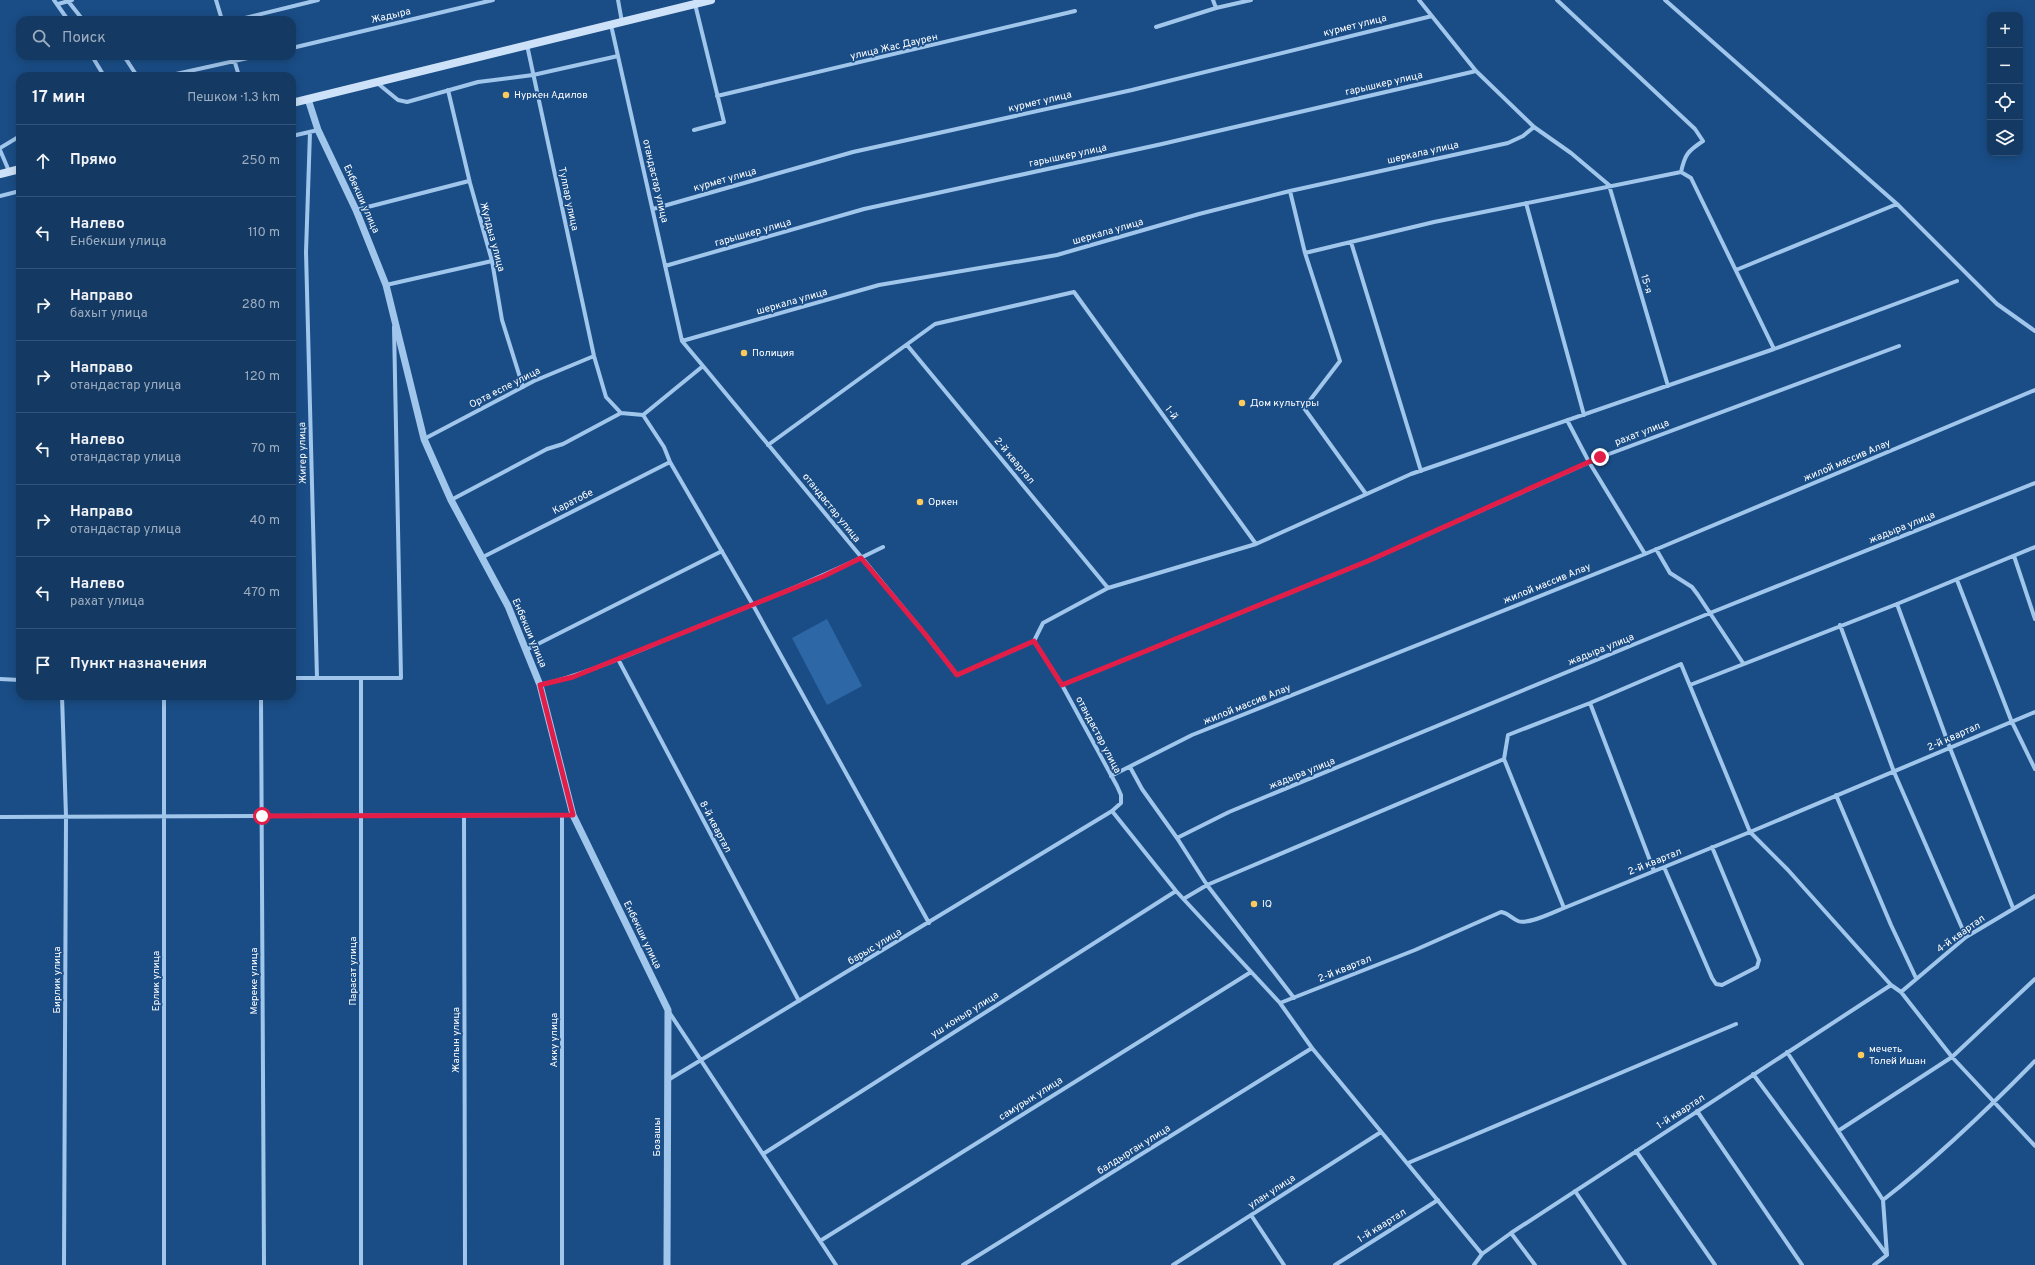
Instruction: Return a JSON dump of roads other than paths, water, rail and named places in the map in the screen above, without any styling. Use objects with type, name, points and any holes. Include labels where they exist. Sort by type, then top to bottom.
[{"type":"main road","points":[[296,102],[376,81],[711,0]]},
{"type":"main road","points":[[0,174],[16,170]]},
{"type":"street","points":[[54,0],[66,16]]},
{"type":"street","points":[[216,0],[221,16]]},
{"type":"street","points":[[253,16],[318,0]]},
{"type":"street","name":"Жадыра","points":[[296,47],[493,0]]},
{"type":"street","points":[[618,0],[622,22]]},
{"type":"street","points":[[1213,0],[1216,8]]},
{"type":"street","points":[[1156,27],[1216,8],[1250,0]]},
{"type":"street","points":[[1419,0],[1476,71],[1534,127],[1571,153],[1609,185]]},
{"type":"street","points":[[1557,0],[1695,129],[1703,141],[1689,150],[1684,158],[1681,172]]},
{"type":"street","points":[[1665,0],[1897,204],[1997,304],[2035,331]]},
{"type":"street","points":[[58,4],[70,1],[80,16]]},
{"type":"street","points":[[694,130],[724,122],[695,4]]},
{"type":"street","name":"улица Жас Даурен","points":[[717,96],[1075,11]]},
{"type":"street","name":"курмет улица","points":[[653,209],[853,152],[1132,90],[1432,16]]},
{"type":"street","name":"отандастар улица","points":[[611,25],[682,341],[925,634],[957,675],[1034,641],[1062,685],[1120,795],[1120,803],[1112,811]]},
{"type":"street","name":"Тулпар улица","points":[[527,45],[594,356],[606,397],[621,413]]},
{"type":"street","points":[[376,81],[402,102],[407,102],[478,82],[533,75],[618,56]]},
{"type":"street","points":[[94,60],[102,72]]},
{"type":"street","points":[[127,60],[134,72]]},
{"type":"street","points":[[182,72],[227,60]]},
{"type":"street","points":[[235,60],[238,72]]},
{"type":"street","name":"гарышкер улица","points":[[666,266],[864,209],[1162,144],[1476,71]]},
{"type":"street","name":"Жулдыз улица","points":[[448,90],[469,181],[492,261],[502,320],[523,387]]},
{"type":"street","name":"Енбекши улица","points":[[308,99],[318,130],[356,210],[386,285],[393,308],[424,439],[451,500],[508,606],[540,685],[573,815],[668,1010]]},
{"type":"street","name":"шеркала улица","points":[[682,341],[879,286],[1058,255],[1200,214],[1290,191],[1508,143],[1522,136],[1534,127]]},
{"type":"street","points":[[296,135],[318,130]]},
{"type":"street","name":"Жигер улица","points":[[310,132],[306,252],[317,678]]},
{"type":"street","points":[[9,172],[0,149],[16,139]]},
{"type":"street","points":[[1306,253],[1609,185],[1681,172],[1692,178],[1774,350]]},
{"type":"street","points":[[356,210],[469,181]]},
{"type":"street","name":"15-я","points":[[1609,185],[1668,386]]},
{"type":"street","points":[[1290,191],[1306,253],[1340,361],[1304,408],[1366,494]]},
{"type":"street","points":[[0,196],[16,192]]},
{"type":"street","points":[[1526,203],[1584,415]]},
{"type":"street","points":[[1736,270],[1897,204]]},
{"type":"street","points":[[1350,242],[1421,471]]},
{"type":"street","points":[[386,285],[492,261]]},
{"type":"street","points":[[1034,641],[1043,623],[1108,588],[1256,544],[1366,494],[1421,471],[1774,350],[1957,281]]},
{"type":"street","name":"1-й","points":[[907,345],[935,324],[1074,292],[1256,544]]},
{"type":"street","name":"Енбекши улица","points":[[361,678],[401,678],[393,308]]},
{"type":"street","points":[[768,445],[907,345]]},
{"type":"street","name":"2-й квартал","points":[[907,345],[1108,588]]},
{"type":"street","name":"рахат улица","points":[[1062,685],[1368,561],[1589,462],[1899,346]]},
{"type":"street","name":"Орта еспе улица","points":[[424,439],[523,387],[594,356]]},
{"type":"street","points":[[451,500],[548,449],[563,444],[621,413],[643,415],[703,366]]},
{"type":"street","name":"жилой массив Алау","points":[[1111,776],[1192,735],[1656,550],[2035,390]]},
{"type":"street","points":[[643,415],[664,447],[670,462],[753,605],[929,924]]},
{"type":"street","points":[[1567,420],[1589,462],[1645,554]]},
{"type":"street","name":"Каратобе","points":[[483,557],[670,462]]},
{"type":"street","name":"жадыра улица","points":[[1177,838],[1229,812],[1710,613],[2035,483]]},
{"type":"street","points":[[540,685],[573,677],[753,605],[824,576],[883,547]]},
{"type":"street","points":[[1690,685],[1957,580],[2035,547]]},
{"type":"street","points":[[1656,550],[1670,573],[1692,587],[1743,663]]},
{"type":"street","points":[[526,650],[722,551]]},
{"type":"street","points":[[2014,556],[2035,619]]},
{"type":"street","points":[[1957,580],[2012,720],[2035,768]]},
{"type":"street","points":[[1897,604],[1950,748],[2014,908]]},
{"type":"street","points":[[1840,625],[1894,772],[1966,937]]},
{"type":"street","name":"8-й квартал","points":[[618,659],[799,1001]]},
{"type":"street","points":[[1564,908],[1504,759],[1508,735],[1590,703],[1681,664],[1750,832],[1788,870],[1891,985],[1900,992],[1952,1057],[2035,1146]]},
{"type":"street","points":[[296,678],[361,678]]},
{"type":"street","name":"Парасат улица","points":[[361,678],[361,1265]]},
{"type":"street","points":[[0,679],[16,680]]},
{"type":"street","name":"Бирлик улица","points":[[62,700],[66,816],[64,1265]]},
{"type":"street","name":"Ерлик улица","points":[[164,700],[164,1265]]},
{"type":"street","name":"Мереке улица","points":[[261,700],[264,1265]]},
{"type":"street","points":[[1590,703],[1654,871]]},
{"type":"street","name":"2-й квартал","points":[[1280,1003],[1415,950],[1501,912],[1506,912],[1518,921],[1524,921],[1564,908],[1894,772],[2012,720],[2035,712]]},
{"type":"street","points":[[1185,898],[1207,884],[1504,759]]},
{"type":"street","points":[[1130,767],[1207,884],[1294,998]]},
{"type":"street","points":[[1836,795],[1891,925],[1916,978]]},
{"type":"street","points":[[1112,811],[1176,890],[1185,898],[1280,1003],[1312,1048],[1482,1254]]},
{"type":"street","name":"барыс улица","points":[[667,1080],[929,924],[1112,811]]},
{"type":"street","name":"Акку улица","points":[[562,815],[562,1265]]},
{"type":"street","points":[[0,817],[573,815]]},
{"type":"street","name":"Жалын улица","points":[[464,816],[465,1265]]},
{"type":"street","points":[[1664,867],[1712,978],[1716,984],[1722,985],[1757,967],[1759,960],[1712,847]]},
{"type":"street","name":"уш коныр улица","points":[[763,1154],[1176,890]]},
{"type":"street","name":"4-й квартал","points":[[1900,992],[1966,937],[2035,896]]},
{"type":"street","name":"самурык улица","points":[[820,1241],[1251,972]]},
{"type":"street","points":[[1838,1131],[1952,1057],[2035,979]]},
{"type":"street","name":"1-й квартал","points":[[1474,1265],[1482,1254],[1511,1233],[1891,985]]},
{"type":"street","points":[[668,1010],[836,1265]]},
{"type":"street","name":"Бозашы","points":[[667,1265],[668,1010]]},
{"type":"street","points":[[1408,1163],[1736,1024]]},
{"type":"street","name":"балдырган улица","points":[[963,1265],[1312,1048]]},
{"type":"street","points":[[1787,1052],[1883,1200],[1887,1255]]},
{"type":"street","points":[[1883,1200],[1912,1177],[1994,1102],[2035,1061]]},
{"type":"street","points":[[1753,1074],[1887,1255]]},
{"type":"street","points":[[1697,1111],[1802,1265]]},
{"type":"street","name":"улан улица","points":[[1173,1265],[1380,1132]]},
{"type":"street","points":[[1636,1151],[1715,1265]]},
{"type":"street","points":[[1575,1191],[1625,1265]]},
{"type":"street","name":"1-й квартал","points":[[1335,1265],[1438,1200]]},
{"type":"street","points":[[1252,1215],[1284,1265]]},
{"type":"street","points":[[1511,1233],[1535,1265]]},
{"type":"street","points":[[1874,1265],[1887,1255]]},
{"type":"place","name":"Нуркен Адилов","points":[[506,95]]},
{"type":"place","name":"Полиция","points":[[744,353]]},
{"type":"place","name":"Дом культуры","points":[[1242,403]]},
{"type":"place","name":"Оркен","points":[[920,502]]},
{"type":"place","name":"IQ","points":[[1254,904]]},
{"type":"place","name":"мечеть Толей Ишан","points":[[1861,1055]]}]
